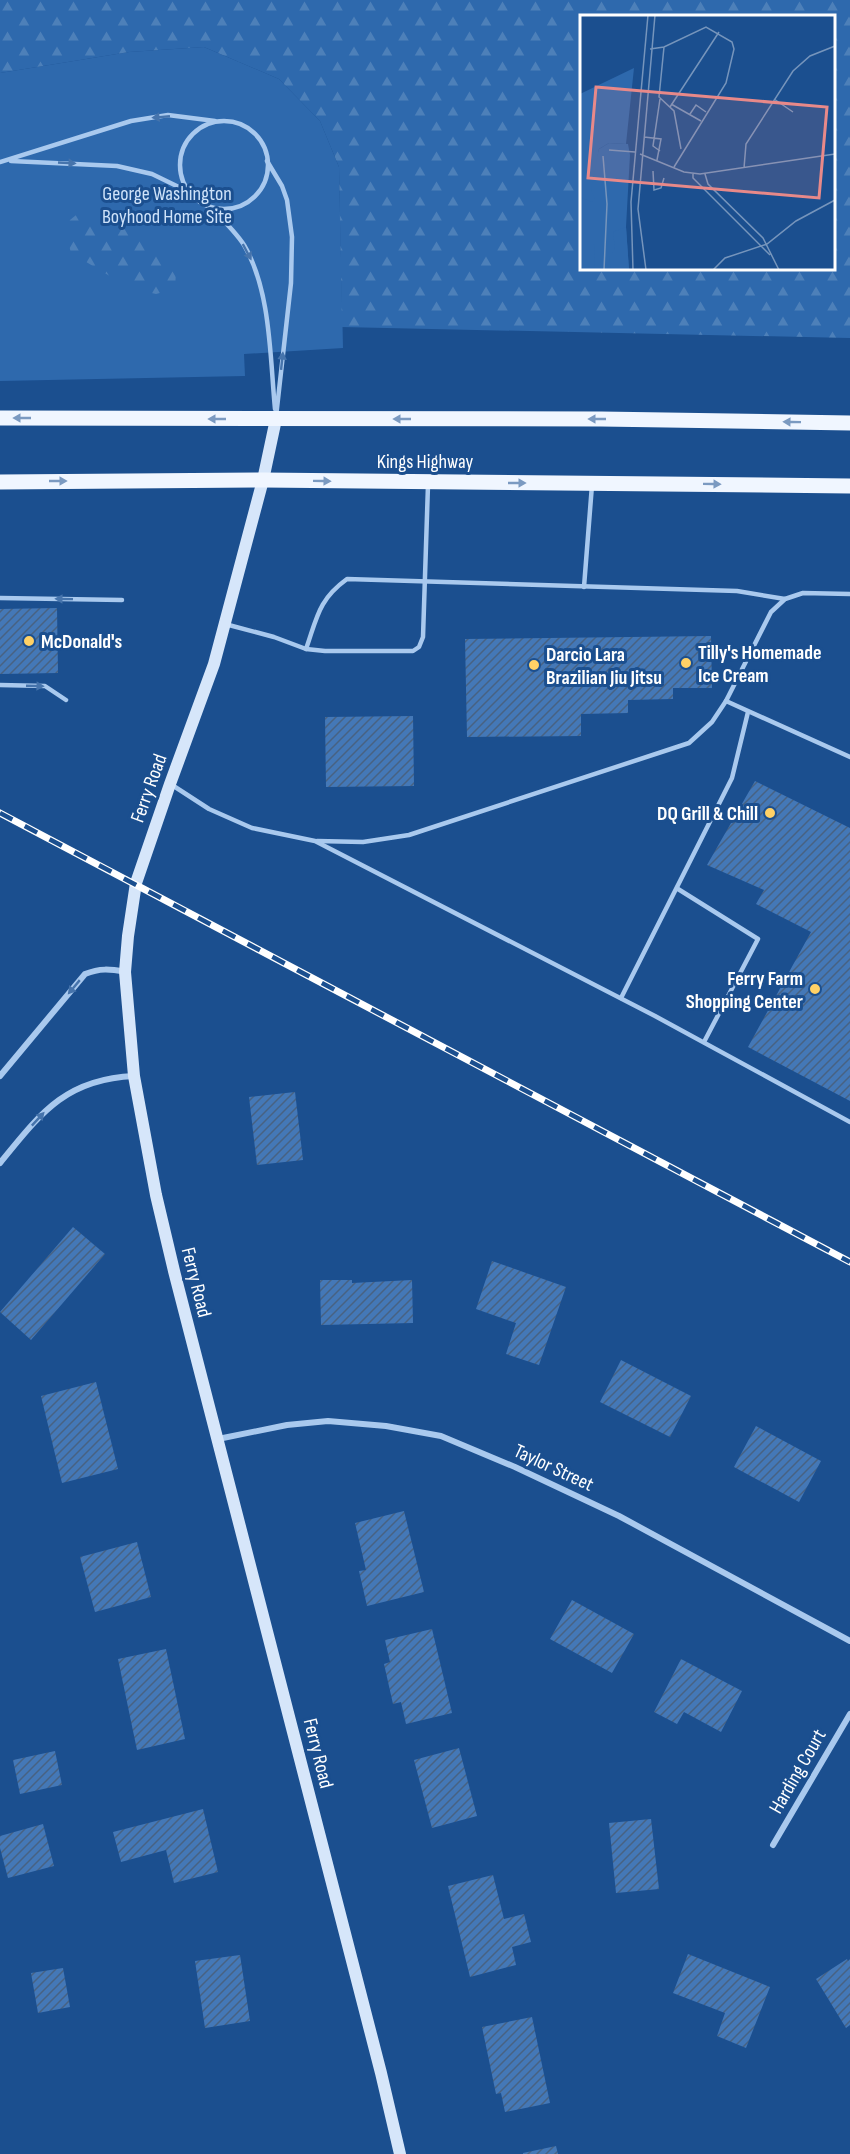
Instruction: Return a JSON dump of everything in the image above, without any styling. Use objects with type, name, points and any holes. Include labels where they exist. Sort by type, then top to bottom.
[{"type":"main road","points":[[0,417],[601,419],[850,423]]},
{"type":"main road","name":"Ferry Road","points":[[276,419],[263,480],[214,664],[136,883],[124,972],[134,1076],[156,1195],[376,2050],[400,2154]]},
{"type":"main road","name":"Kings Highway","points":[[0,482],[263,480],[850,486]]},
{"type":"street","points":[[0,1076],[85,974],[107,969],[124,972]]},
{"type":"street","points":[[0,1163],[44,1112],[70,1092],[101,1079],[134,1076]]},
{"type":"street","name":"Taylor Street","points":[[218,1439],[287,1425],[328,1421],[386,1426],[441,1437],[515,1467],[619,1516],[850,1641]]},
{"type":"street","name":"Harding Court","points":[[773,1845],[850,1713]]},
{"type":"lane","points":[[0,162],[131,121],[155,117],[187,116],[233,122],[246,127],[260,142],[267,161],[282,186],[287,200],[292,237],[291,283],[276,419]]},
{"type":"lane","points":[[219,121],[206,125],[193,133],[184,145],[180,160],[181,175],[196,200],[210,207],[231,227],[243,244],[257,274],[267,322],[276,419]]},
{"type":"lane","points":[[9,160],[117,166],[152,174],[190,193]]},
{"type":"lane","points":[[210,207],[225,209],[240,206],[253,198],[261,188],[266,175],[267,161]]},
{"type":"lane","points":[[225,624],[274,637],[306,649],[413,651],[419,647],[423,637],[428,482]]},
{"type":"lane","points":[[584,587],[592,483]]},
{"type":"lane","points":[[306,649],[322,603],[332,590],[347,579],[737,591],[785,599]]},
{"type":"lane","points":[[170,784],[209,809],[252,828],[315,841],[363,842],[409,835],[689,742],[712,722],[726,701],[771,612],[785,599],[803,593],[850,594]]},
{"type":"lane","points":[[0,598],[122,600]]},
{"type":"lane","points":[[0,685],[45,686],[66,700]]},
{"type":"lane","points":[[726,701],[850,756]]},
{"type":"lane","points":[[621,998],[732,778],[748,712]]},
{"type":"lane","points":[[315,841],[621,998],[850,1122]]},
{"type":"lane","points":[[678,889],[758,939],[704,1042]]},
{"type":"green space","points":[[0,0],[850,0],[850,338],[342,327],[339,167],[320,121],[279,79],[204,47],[129,52],[0,73]]},
{"type":"green space","name":"George Washington Boyhood Home Site","points":[[204,47],[279,79],[320,121],[339,167],[343,348],[244,354],[245,376],[0,381],[0,73],[129,52]]},
{"type":"green space","points":[[107,206],[123,213],[155,240],[176,271],[175,289],[156,294],[130,288],[71,253],[66,234],[70,220],[86,207]]},
{"type":"building","name":"McDonald's","points":[[57,608],[58,673],[0,674],[0,609]]},
{"type":"building","points":[[711,636],[712,688],[673,688],[673,699],[628,700],[628,713],[581,714],[581,736],[467,737],[465,639]]},
{"type":"building","points":[[413,716],[414,786],[326,787],[325,717]]},
{"type":"building","name":"Ferry Farm Shopping Center","points":[[755,781],[850,828],[850,1101],[748,1047],[811,932],[756,904],[764,890],[707,865]]},
{"type":"building","points":[[295,1092],[303,1160],[257,1165],[249,1097]]},
{"type":"building","points":[[73,1227],[105,1254],[31,1340],[0,1312]]},
{"type":"building","points":[[492,1261],[566,1287],[539,1365],[506,1354],[516,1323],[476,1309]]},
{"type":"building","points":[[320,1280],[352,1280],[352,1283],[412,1280],[413,1323],[321,1325]]},
{"type":"building","points":[[621,1360],[691,1396],[670,1437],[600,1402]]},
{"type":"building","points":[[96,1382],[118,1469],[62,1483],[41,1396]]},
{"type":"building","points":[[756,1426],[821,1461],[799,1502],[734,1467]]},
{"type":"building","points":[[404,1511],[424,1592],[367,1606],[359,1571],[366,1570],[355,1523]]},
{"type":"building","points":[[137,1542],[151,1597],[95,1612],[80,1557]]},
{"type":"building","points":[[572,1600],[634,1634],[612,1673],[550,1639]]},
{"type":"building","points":[[432,1629],[452,1713],[406,1724],[401,1702],[393,1704],[384,1664],[390,1662],[385,1640]]},
{"type":"building","points":[[166,1649],[185,1739],[137,1750],[118,1659]]},
{"type":"building","points":[[681,1659],[742,1691],[721,1732],[684,1712],[677,1724],[654,1712]]},
{"type":"building","points":[[459,1748],[477,1816],[432,1828],[414,1760]]},
{"type":"building","points":[[55,1751],[62,1785],[20,1794],[13,1760]]},
{"type":"building","points":[[203,1809],[218,1872],[174,1883],[166,1850],[121,1862],[113,1832]]},
{"type":"building","points":[[651,1819],[659,1889],[616,1893],[609,1823]]},
{"type":"building","points":[[43,1824],[54,1866],[8,1878],[0,1848],[0,1836]]},
{"type":"building","points":[[493,1875],[504,1919],[524,1914],[531,1942],[512,1947],[516,1965],[470,1977],[448,1886]]},
{"type":"building","points":[[688,1954],[770,1987],[746,2048],[717,2036],[725,2013],[673,1993]]},
{"type":"building","points":[[240,1955],[250,2021],[205,2028],[195,1961]]},
{"type":"building","points":[[847,1959],[848,1961],[850,1959],[850,2025],[846,2028],[816,1979]]},
{"type":"building","points":[[63,1968],[70,2007],[38,2013],[31,1973]]},
{"type":"building","points":[[532,2017],[550,2103],[505,2112],[501,2093],[496,2094],[482,2027]]},
{"type":"building","points":[[556,2146],[558,2154],[523,2154],[523,2153]]},
{"type":"railway","points":[[0,813],[850,1262]]},
{"type":"place","name":"McDonald's","points":[[29,641]]},
{"type":"place","name":"Tilly's Homemade Ice Cream","points":[[686,663]]},
{"type":"place","name":"Darcio Lara Brazilian Jiu Jitsu","points":[[534,665]]},
{"type":"place","name":"DQ Grill & Chill","points":[[770,813]]},
{"type":"place","name":"Ferry Farm Shopping Center","points":[[815,989]]}]
